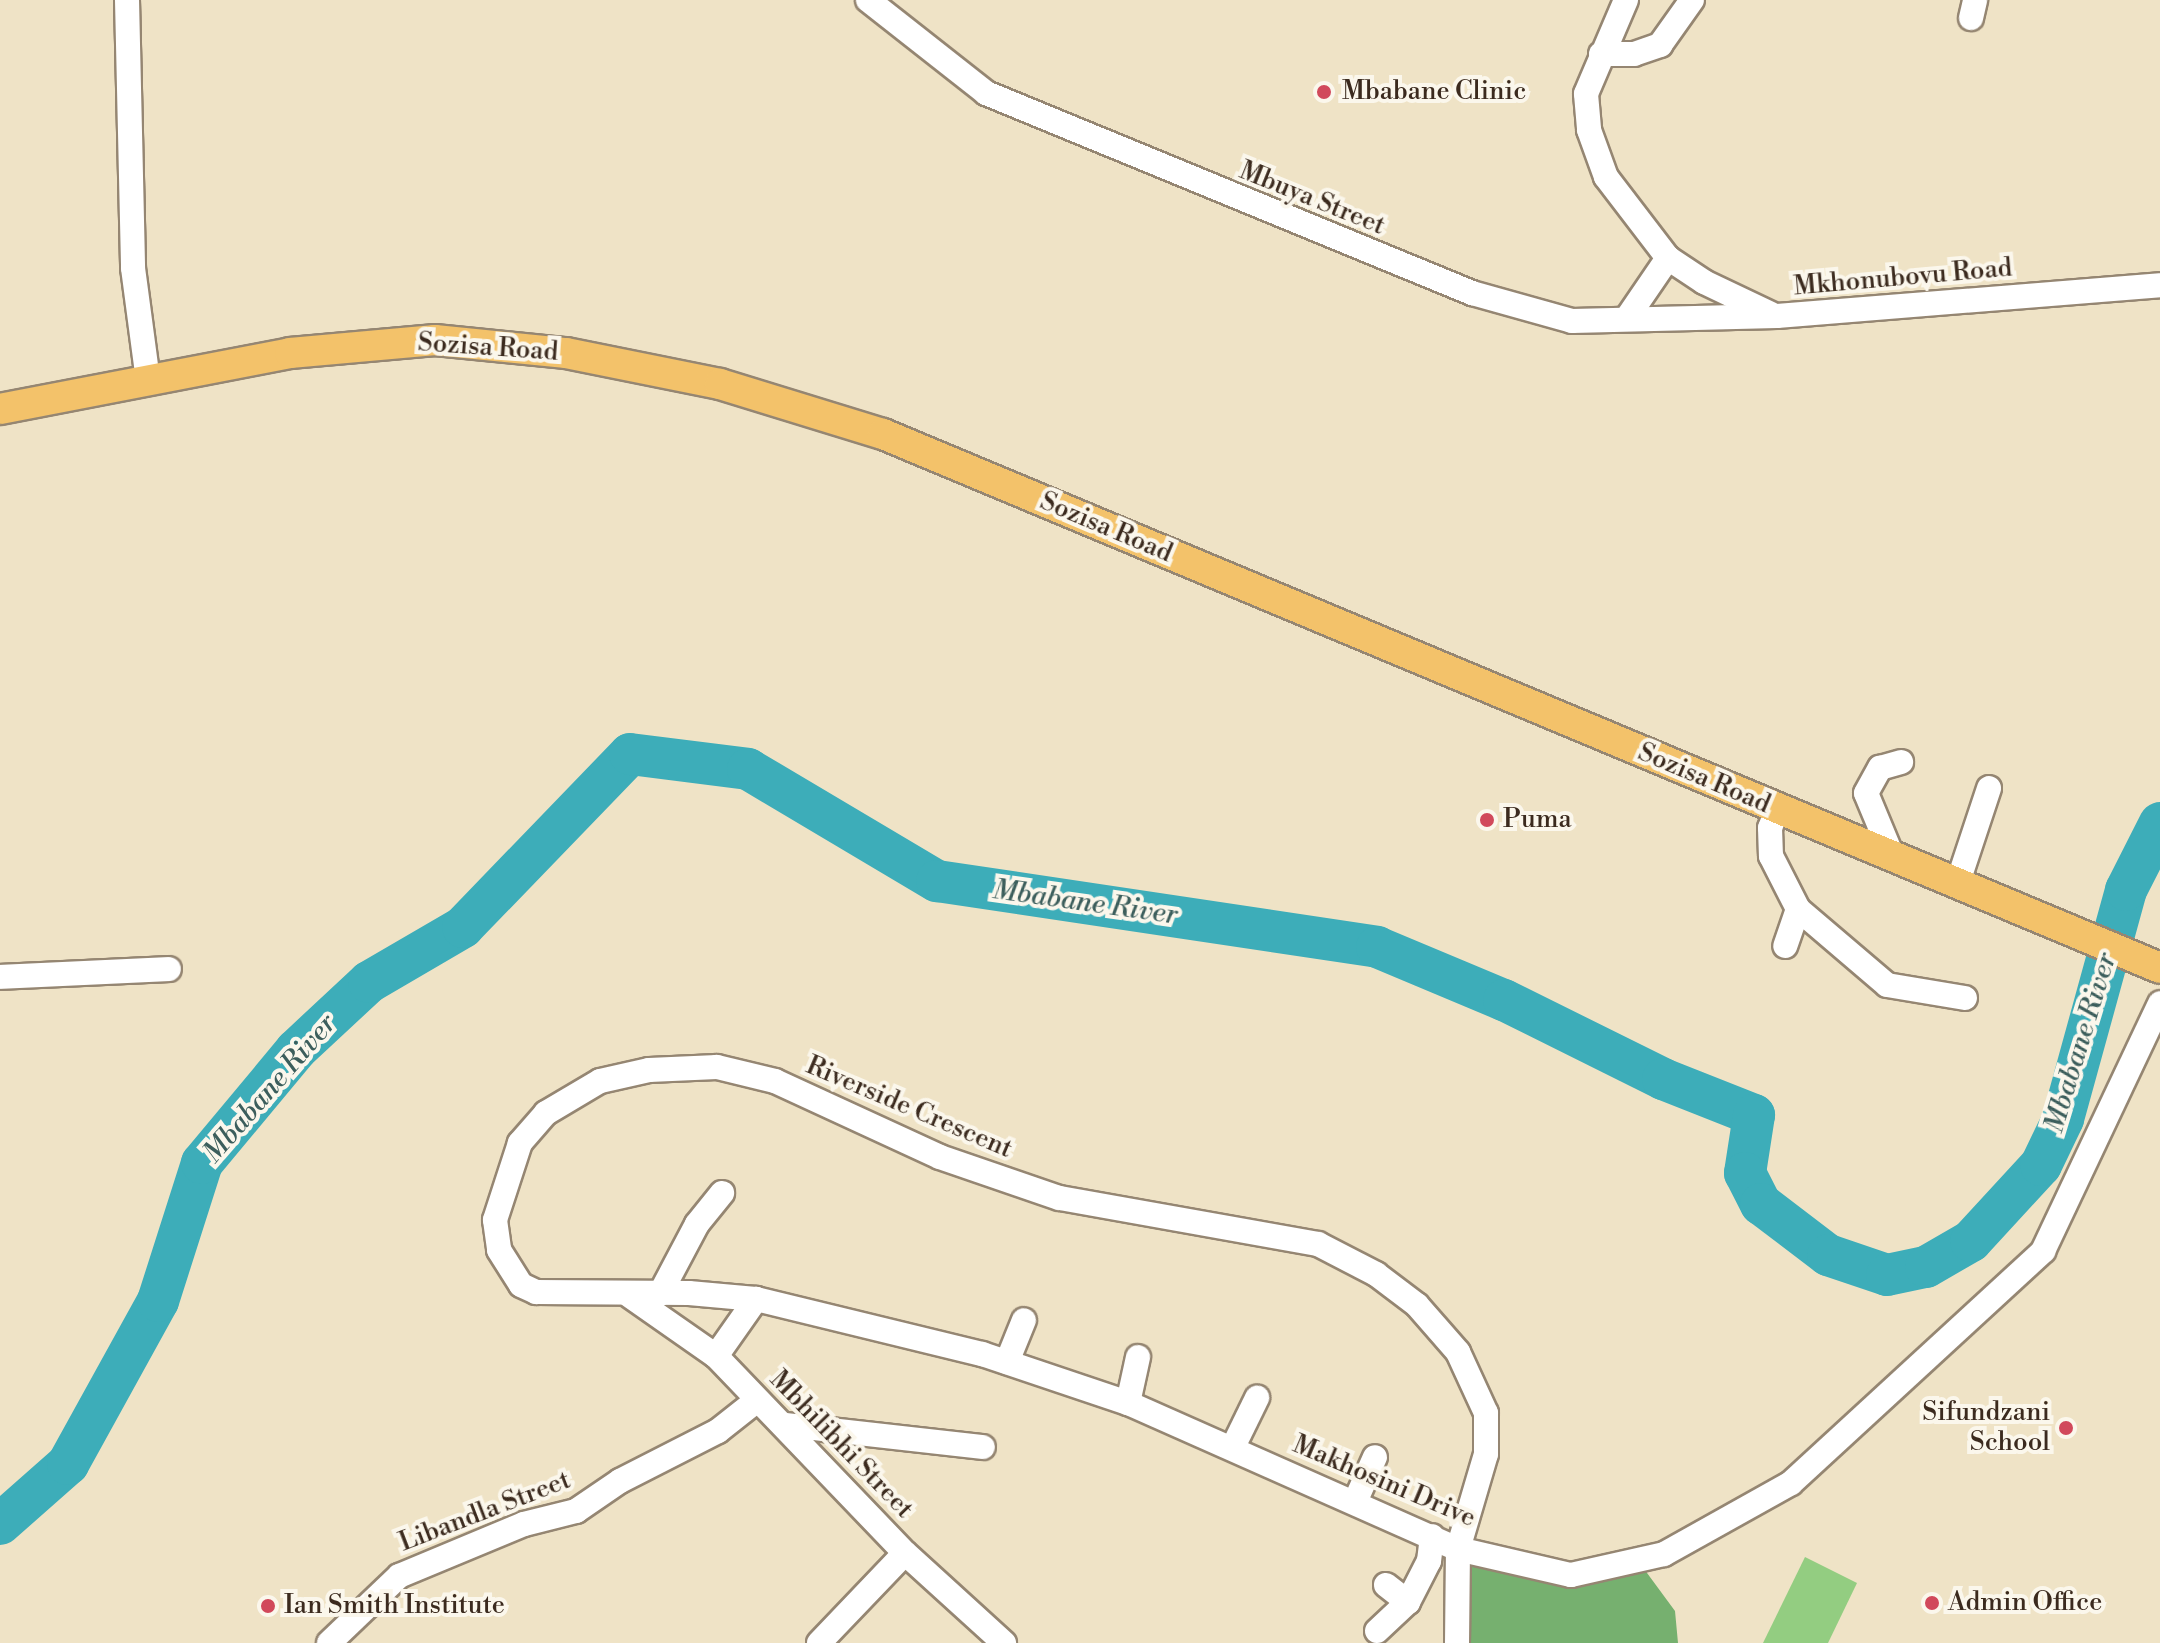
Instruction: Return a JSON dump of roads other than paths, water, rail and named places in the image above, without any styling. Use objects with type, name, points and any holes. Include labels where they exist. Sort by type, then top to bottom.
[{"type":"main road","name":"Sozisa Road","points":[[0,409],[290,353],[435,340],[566,353],[720,384],[883,434],[2160,968]]},
{"type":"street","points":[[127,0],[133,268],[148,380]]},
{"type":"street","name":"Mbuya Street","points":[[868,0],[979,89],[1230,196],[1472,293],[1572,321],[1777,316]]},
{"type":"street","name":"Mkhonubovu Road","points":[[1626,0],[1586,94],[1589,130],[1606,177],[1668,258],[1704,282],[1777,316],[2160,285]]},
{"type":"street","points":[[1601,54],[1634,54],[1660,45],[1692,0]]},
{"type":"street","points":[[1627,318],[1668,258]]},
{"type":"street","points":[[1893,858],[1866,793],[1880,768],[1901,762]]},
{"type":"street","points":[[1957,885],[1989,788]]},
{"type":"street","points":[[1777,809],[1770,828],[1771,856],[1798,909],[1887,985],[1965,998]]},
{"type":"street","points":[[1785,946],[1798,909]]},
{"type":"street","points":[[0,977],[169,969]]},
{"type":"street","name":"Makhosini Drive","points":[[630,1296],[660,1294],[756,1299],[1007,1362],[1128,1403],[1458,1549],[1571,1575],[1664,1554],[1791,1483],[2043,1251],[2160,1003]]},
{"type":"street","name":"Riverside Crescent","points":[[630,1296],[556,1296],[521,1285],[499,1250],[495,1220],[520,1143],[546,1113],[600,1081],[649,1070],[717,1067],[775,1081],[940,1157],[1059,1198],[1318,1244],[1376,1274],[1417,1305],[1458,1352],[1486,1413],[1486,1454],[1458,1549],[1457,1643]]},
{"type":"street","points":[[660,1294],[697,1224],[722,1193]]},
{"type":"street","name":"Mbhilibhi Street","points":[[630,1296],[716,1356],[756,1401],[786,1425],[905,1553],[1004,1643]]},
{"type":"street","points":[[716,1356],[756,1299]]},
{"type":"street","points":[[1007,1362],[1024,1320]]},
{"type":"street","points":[[1128,1403],[1138,1357]]},
{"type":"street","points":[[1233,1447],[1257,1398]]},
{"type":"street","name":"Libandla Street","points":[[329,1643],[399,1576],[524,1524],[576,1511],[620,1481],[718,1431],[756,1401]]},
{"type":"street","points":[[786,1425],[983,1447]]},
{"type":"street","points":[[1355,1502],[1375,1457]]},
{"type":"street","points":[[1377,1631],[1408,1602],[1429,1561],[1432,1536]]},
{"type":"street","points":[[819,1643],[905,1553]]},
{"type":"street","points":[[1386,1585],[1408,1602]]},
{"type":"waterway","name":"Mbabane River","points":[[0,1524],[68,1464],[158,1301],[202,1163],[296,1050],[369,982],[463,927],[630,754],[748,769],[937,881],[1377,947],[1504,1000],[1663,1079],[1754,1115],[1745,1173],[1761,1204],[1828,1255],[1887,1275],[1926,1267],[1971,1241],[2041,1165],[2063,1119],[2126,890],[2160,823]]},
{"type":"place","name":"Mbabane Clinic","points":[[1324,92]]},
{"type":"place","name":"Puma","points":[[1487,820]]},
{"type":"place","name":"Sifundzani School","points":[[2066,1428]]},
{"type":"place","name":"Admin Office","points":[[1932,1603]]},
{"type":"place","name":"Ian Smith Institute","points":[[268,1606]]}]
